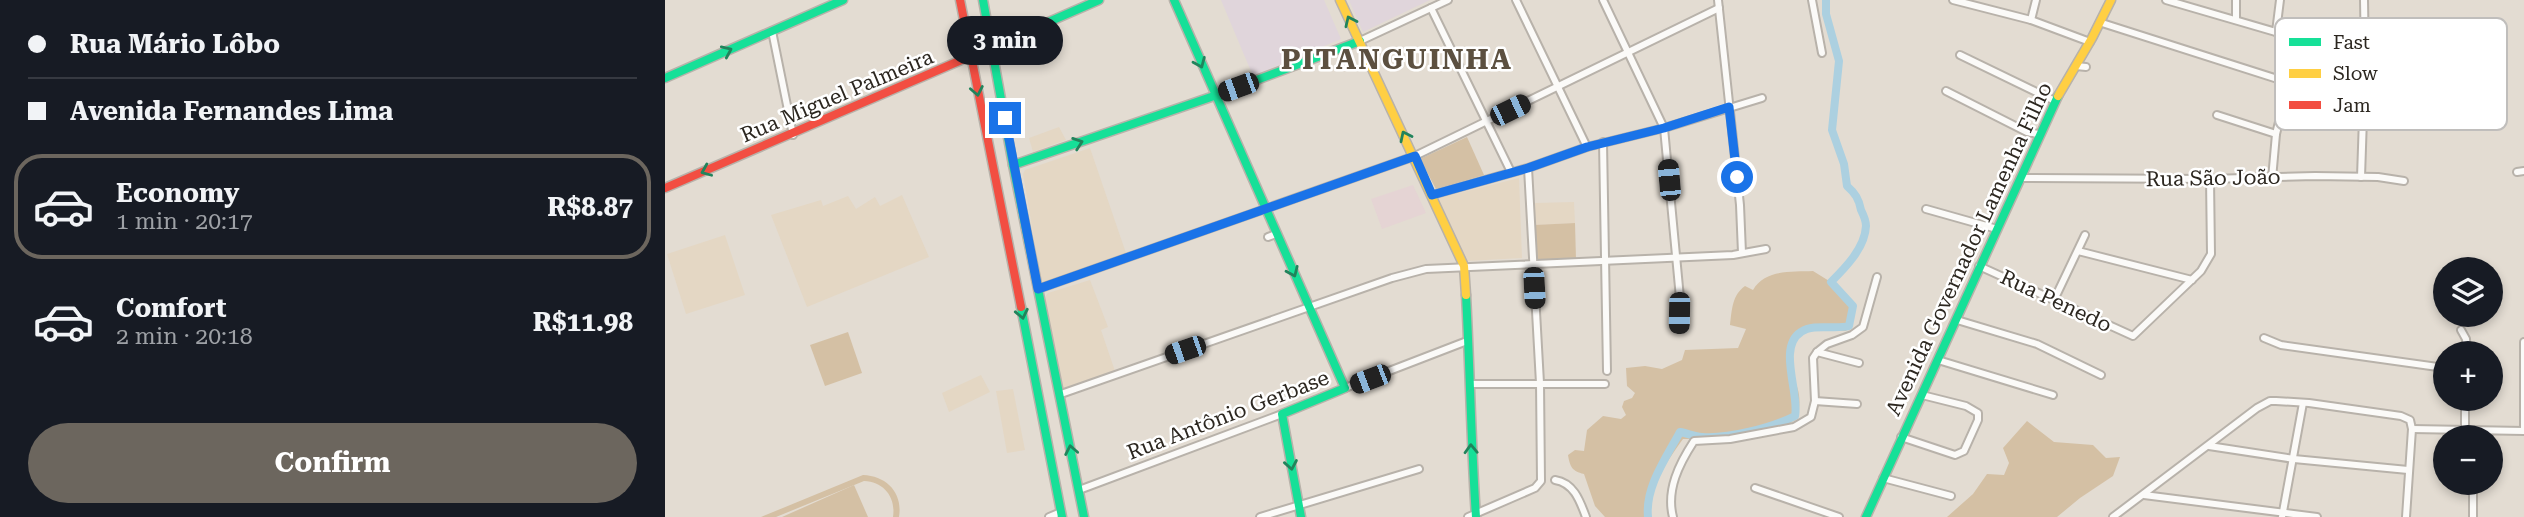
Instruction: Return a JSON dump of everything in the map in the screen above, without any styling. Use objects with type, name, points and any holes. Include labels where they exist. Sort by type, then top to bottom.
[{"type":"main road","points":[[665,78],[843,0]]},
{"type":"main road","points":[[960,0],[1062,514]]},
{"type":"main road","points":[[983,0],[1013,165],[1084,517]]},
{"type":"main road","name":"Rua Miguel Palmeira","points":[[665,188],[793,135],[1099,0]]},
{"type":"main road","points":[[1174,0],[1265,210],[1272,235],[1309,307],[1345,388]]},
{"type":"main road","points":[[1340,0],[1464,265],[1471,384],[1473,516]]},
{"type":"main road","name":"Avenida Governador Lamenha Filho","points":[[1866,517],[2021,178],[2038,134],[2102,23],[2111,0]]},
{"type":"main road","points":[[1013,165],[1214,96],[1360,41]]},
{"type":"main road","name":"Rua Antônio Gerbase","points":[[1282,414],[1345,388]]},
{"type":"main road","points":[[1282,414],[1301,517]]},
{"type":"street","points":[[1360,41],[1448,0]]},
{"type":"street","points":[[1516,0],[1587,147]]},
{"type":"street","points":[[1603,0],[1664,128],[1680,298],[1679,328]]},
{"type":"street","points":[[1812,0],[1822,52]]},
{"type":"street","points":[[1953,0],[1977,3],[2090,42]]},
{"type":"street","points":[[2031,20],[2036,0]]},
{"type":"street","points":[[2166,0],[2275,32]]},
{"type":"street","points":[[2236,0],[2236,20]]},
{"type":"street","points":[[2278,18],[2280,0]]},
{"type":"street","points":[[2364,0],[2364,18]]},
{"type":"street","points":[[1038,289],[1415,156],[1628,53],[1718,4],[1740,205],[1742,253]]},
{"type":"street","points":[[1431,8],[1511,172]]},
{"type":"street","points":[[2102,23],[2275,78]]},
{"type":"street","points":[[772,31],[793,135]]},
{"type":"street","points":[[1960,55],[2055,101]]},
{"type":"street","points":[[2076,65],[2087,67]]},
{"type":"street","points":[[1947,91],[2027,132],[2038,134]]},
{"type":"street","points":[[1432,195],[1528,168],[1603,142],[1664,128],[1762,98]]},
{"type":"street","points":[[2217,115],[2276,134]]},
{"type":"street","points":[[2272,179],[2277,130]]},
{"type":"street","points":[[2361,177],[2363,130]]},
{"type":"street","points":[[1603,142],[1608,371]]},
{"type":"street","points":[[1473,516],[1535,488],[1541,481],[1540,383],[1528,168]]},
{"type":"street","name":"Rua São João","points":[[2021,178],[2272,179],[2315,176],[2403,180]]},
{"type":"street","points":[[2078,251],[2192,280],[2211,254],[2210,179]]},
{"type":"street","points":[[1926,209],[1997,229]]},
{"type":"street","points":[[1239,219],[1243,228]]},
{"type":"street","points":[[1223,224],[1227,233]]},
{"type":"street","points":[[2055,298],[2085,235]]},
{"type":"street","points":[[1061,394],[1426,269],[1464,265],[1675,257],[1766,249]]},
{"type":"street","name":"Rua Penedo","points":[[1979,266],[2055,298],[2133,336],[2192,280]]},
{"type":"street","points":[[1673,517],[1673,482],[1694,441],[1730,439],[1794,427],[1811,417],[1815,401],[1813,358],[1827,344],[1852,335],[1863,327],[1877,277]]},
{"type":"street","points":[[1957,320],[2036,344],[2101,375]]},
{"type":"street","points":[[2461,330],[2466,341]]},
{"type":"street","points":[[2264,338],[2281,345],[2433,367]]},
{"type":"street","name":"Rua Antônio Gerbase","points":[[1345,388],[1467,341]]},
{"type":"street","points":[[2503,432],[2524,431],[2524,342]]},
{"type":"street","points":[[1817,352],[1859,363]]},
{"type":"street","points":[[1938,360],[2053,395]]},
{"type":"street","points":[[1471,384],[1605,384]]},
{"type":"street","points":[[1901,437],[1955,455],[1964,452],[1978,421],[1978,413],[1966,406],[1922,395]]},
{"type":"street","points":[[1815,401],[1857,404]]},
{"type":"street","points":[[2113,517],[2263,404],[2276,401],[2406,417],[2410,420],[2412,429],[2406,517]]},
{"type":"street","points":[[2283,515],[2302,403]]},
{"type":"street","name":"Rua Antônio Gerbase","points":[[1079,490],[1282,414]]},
{"type":"street","points":[[2412,429],[2433,429]]},
{"type":"street","points":[[2209,446],[2294,459],[2408,470]]},
{"type":"street","points":[[1260,517],[1419,469]]},
{"type":"street","points":[[1883,478],[1951,496]]},
{"type":"street","points":[[1555,480],[1573,489],[1586,517]]},
{"type":"street","points":[[1755,488],[1839,517]]},
{"type":"street","points":[[2144,495],[2283,515],[2317,517]]},
{"type":"street","points":[[2473,495],[2473,517]]},
{"type":"street","points":[[1049,517],[1062,514]]},
{"type":"shaded area","points":[[1221,0],[1324,0],[1341,39],[1253,76]]},
{"type":"shaded area","points":[[1349,0],[1430,0],[1363,32]]},
{"type":"shaded area","points":[[1059,127],[1066,140],[1033,152],[1029,138]]},
{"type":"shaded area","points":[[1467,137],[1484,175],[1436,189],[1420,159]]},
{"type":"shaded area","points":[[1090,148],[1127,256],[1046,284],[1041,280],[1023,174],[1025,170]]},
{"type":"shaded area","points":[[1519,178],[1522,258],[1466,261],[1436,199]]},
{"type":"shaded area","points":[[1413,185],[1426,213],[1382,229],[1371,199]]},
{"type":"shaded area","points":[[902,195],[929,257],[807,307],[771,215],[821,200],[823,206],[848,196],[856,209],[875,197],[880,206]]},
{"type":"shaded area","points":[[1574,202],[1575,223],[1534,225],[1534,203]]},
{"type":"shaded area","points":[[1575,223],[1576,260],[1536,262],[1534,225]]},
{"type":"shaded area","points":[[725,235],[745,295],[686,314],[667,254]]},
{"type":"shaded area","points":[[1813,271],[1834,284],[1853,306],[1853,321],[1846,331],[1816,330],[1807,332],[1794,342],[1790,363],[1799,395],[1798,418],[1775,429],[1760,432],[1710,439],[1683,439],[1660,475],[1652,495],[1648,517],[1605,517],[1595,506],[1584,474],[1572,468],[1568,455],[1575,450],[1584,451],[1587,430],[1603,416],[1621,419],[1626,415],[1622,407],[1624,401],[1632,398],[1635,393],[1627,386],[1626,368],[1645,366],[1662,369],[1682,360],[1685,350],[1738,348],[1746,329],[1730,325],[1737,294],[1745,286],[1753,290],[1764,278],[1772,275]]},
{"type":"shaded area","points":[[1090,280],[1108,327],[1101,330],[1116,374],[1065,391],[1062,388],[1045,297],[1048,293]]},
{"type":"shaded area","points":[[848,332],[862,373],[825,386],[810,345]]},
{"type":"shaded area","points":[[981,375],[990,392],[949,412],[942,393]]},
{"type":"shaded area","points":[[1013,389],[1025,450],[1007,453],[996,391]]},
{"type":"shaded area","points":[[2027,421],[2054,442],[2093,445],[2106,458],[2120,457],[2113,476],[2057,517],[1947,517],[1973,494],[1987,474],[2004,475],[2009,463],[2003,448]]},
{"type":"shaded area","points":[[863,475],[886,482],[891,487],[898,500],[899,517],[893,517],[893,503],[887,492],[877,484],[864,481],[776,517],[761,517]]},
{"type":"shaded area","points":[[854,485],[868,517],[782,517]]},
{"type":"waterway","points":[[1648,517],[1653,484],[1680,432],[1699,437],[1724,436],[1762,428],[1795,416],[1790,359],[1794,339],[1806,329],[1849,326],[1853,306],[1831,282],[1858,250],[1866,224],[1858,199],[1847,186],[1844,164],[1832,130],[1839,61],[1826,14],[1826,0]]},
{"type":"traffic: fast","points":[[665,78],[843,0]]},
{"type":"traffic: fast","points":[[983,0],[1013,165],[1084,517]]},
{"type":"traffic: fast","points":[[973,55],[1099,0]]},
{"type":"traffic: fast","points":[[1174,0],[1345,388],[1282,414],[1301,517]]},
{"type":"traffic: fast","points":[[1013,165],[1214,96],[1360,41]]},
{"type":"traffic: fast","points":[[1866,517],[2058,96]]},
{"type":"traffic: fast","points":[[1466,295],[1476,517]]},
{"type":"traffic: fast","points":[[1021,307],[1062,517]]},
{"type":"traffic: slow","points":[[1340,0],[1464,266],[1466,295]]},
{"type":"traffic: slow","points":[[2058,96],[2111,0]]},
{"type":"traffic: jam","points":[[960,0],[1021,307]]},
{"type":"traffic: jam","points":[[665,188],[973,55]]},
{"type":"district","name":"PITANGUINHA","points":[[1397,59]]},
{"type":"route","points":[[1005,118],[1038,289],[1415,156],[1432,195],[1528,168],[1603,142],[1664,128],[1729,107],[1737,177]]}]
